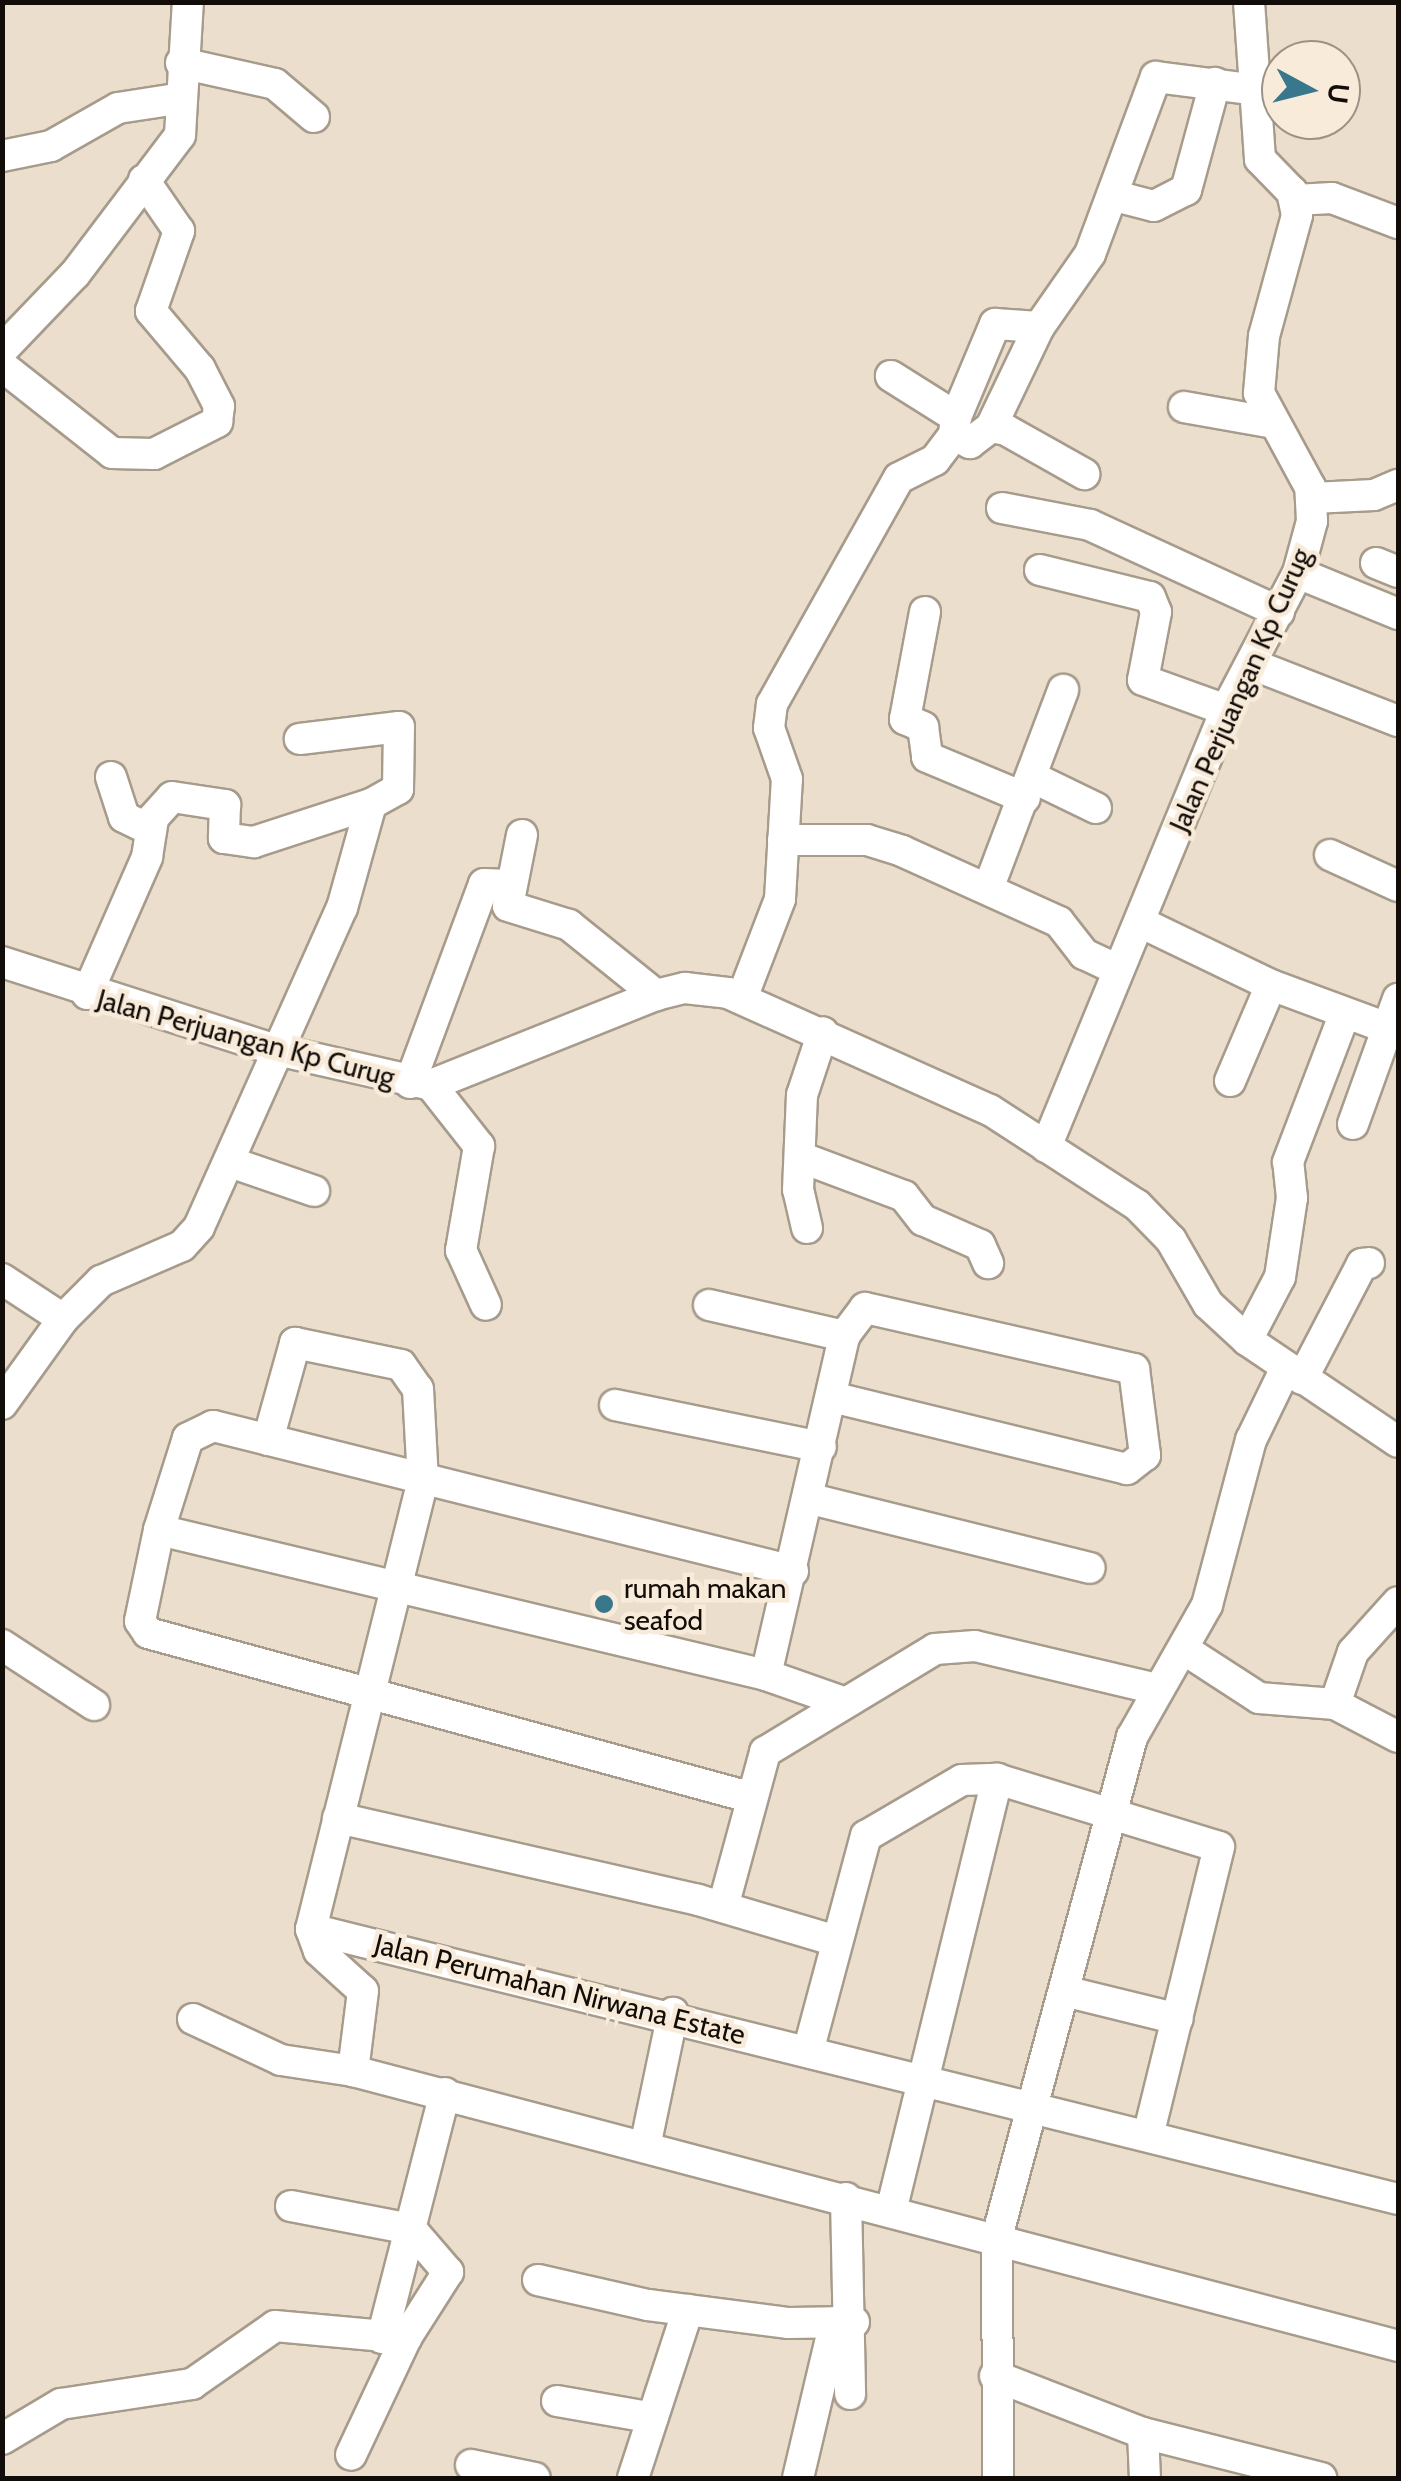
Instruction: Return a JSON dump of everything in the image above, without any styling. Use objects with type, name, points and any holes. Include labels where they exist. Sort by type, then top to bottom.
[{"type":"street","points":[[2,350],[75,274],[180,135],[185,115],[177,99],[188,2]]},
{"type":"street","points":[[1249,2],[1246,31],[1257,90],[1260,159],[1295,200]]},
{"type":"street","points":[[181,63],[275,84],[314,117]]},
{"type":"street","points":[[891,376],[955,426],[970,443],[991,427],[1039,328],[1090,254],[1115,196],[1156,77],[1257,90]]},
{"type":"street","points":[[1115,196],[1154,206],[1186,190],[1215,84]]},
{"type":"street","points":[[2,156],[51,146],[118,108],[177,99]]},
{"type":"street","points":[[2,366],[112,453],[154,454],[217,422],[219,406],[200,369],[151,311],[178,230],[144,180]]},
{"type":"street","points":[[1295,200],[1332,198],[1398,223]]},
{"type":"street","points":[[1295,200],[1260,363],[1268,422],[1313,498],[1374,495],[1398,485]]},
{"type":"street","points":[[742,998],[774,931],[784,840],[786,758],[769,728],[772,704],[899,478],[934,460],[955,426],[995,324],[1039,328]]},
{"type":"street","points":[[1184,407],[1268,422]]},
{"type":"street","points":[[991,427],[1084,474]]},
{"type":"street","name":"Jalan Perjuangan Kp Curug","points":[[1046,1147],[1118,970],[1142,923],[1226,710],[1254,665],[1298,573],[1313,498]]},
{"type":"street","points":[[1002,508],[1090,526],[1280,612]]},
{"type":"street","points":[[1040,570],[1150,597],[1156,612],[1143,680],[1226,710]]},
{"type":"street","points":[[1298,573],[1398,614]]},
{"type":"street","points":[[925,612],[905,719],[923,727],[927,756],[1096,808]]},
{"type":"street","points":[[1254,665],[1398,721]]},
{"type":"street","points":[[988,888],[1063,690]]},
{"type":"street","points":[[87,994],[147,857],[151,830],[176,795],[225,805],[224,838],[242,842],[372,804],[398,789],[399,727],[300,738]]},
{"type":"street","points":[[111,777],[124,818],[151,830]]},
{"type":"street","points":[[2,1404],[63,1319],[124,1265],[182,1246],[230,1162],[273,1049],[342,908],[372,804]]},
{"type":"street","points":[[522,835],[509,884],[508,906],[569,925],[656,995]]},
{"type":"street","points":[[784,840],[867,840],[988,888],[1059,922],[1084,954],[1118,970]]},
{"type":"street","points":[[1330,855],[1398,886]]},
{"type":"street","points":[[486,1305],[478,1272],[449,1257],[479,1146],[420,1084],[484,884],[509,884]]},
{"type":"street","points":[[1142,923],[1271,984],[1391,1030]]},
{"type":"street","name":"Jalan Perjuangan Kp Curug","points":[[2,962],[87,994],[273,1049],[420,1084],[656,995],[706,989],[742,998],[990,1110],[1137,1205],[1171,1240],[1208,1304],[1246,1340],[1398,1442]]},
{"type":"street","points":[[1230,1081],[1271,984]]},
{"type":"street","points":[[1353,1124],[1391,1030],[1398,999]]},
{"type":"street","points":[[1246,1340],[1280,1277],[1292,1198],[1288,1162],[1344,1015]]},
{"type":"street","points":[[806,1228],[800,1157],[802,1095],[823,1032]]},
{"type":"street","points":[[800,1157],[904,1196],[923,1220],[980,1245],[988,1262]]},
{"type":"street","points":[[230,1162],[314,1191]]},
{"type":"street","points":[[998,2478],[997,2236],[1036,2104],[1108,1810],[1154,1688],[1185,1650],[1207,1605],[1256,1426],[1294,1374],[1362,1264],[1369,1263]]},
{"type":"street","points":[[2,1280],[63,1319]]},
{"type":"street","points":[[709,1306],[844,1336]]},
{"type":"street","points":[[766,1675],[812,1500],[821,1447],[844,1336],[866,1308],[880,1306],[1129,1367],[1138,1378],[1145,1455],[1127,1470],[832,1397]]},
{"type":"street","points":[[268,1440],[287,1352],[307,1340],[400,1365],[412,1378],[424,1480],[374,1700],[338,1818],[312,1929],[318,1951],[363,1991],[354,2070]]},
{"type":"street","points":[[615,1405],[821,1447]]},
{"type":"street","points":[[749,1797],[374,1700],[148,1633],[140,1621],[159,1530],[194,1429],[268,1440],[793,1571]]},
{"type":"street","points":[[812,1500],[1090,1568]]},
{"type":"street","points":[[159,1530],[766,1675],[843,1702]]},
{"type":"street","points":[[1335,1704],[1353,1652],[1398,1602]]},
{"type":"street","points":[[724,1907],[749,1797],[764,1752],[843,1702],[957,1644],[1154,1688]]},
{"type":"street","points":[[2,1645],[94,1705]]},
{"type":"street","points":[[1185,1650],[1259,1698],[1335,1704],[1398,1737]]},
{"type":"street","points":[[892,2207],[997,1779]]},
{"type":"street","points":[[808,2052],[836,1941],[872,1830],[962,1780],[997,1779],[1219,1847],[1149,2133]]},
{"type":"street","points":[[338,1818],[724,1907],[836,1941]]},
{"type":"street","name":"Jalan Perumahan Nirwana Estate","points":[[312,1929],[673,2013],[808,2052],[1036,2104],[1398,2199]]},
{"type":"street","points":[[1064,1991],[1178,2019]]},
{"type":"street","points":[[646,2142],[673,2013]]},
{"type":"street","points":[[193,2019],[281,2060],[354,2070],[646,2142],[1398,2346]]},
{"type":"street","points":[[351,2455],[394,2338],[411,2229],[445,2093]]},
{"type":"street","points":[[846,2198],[845,2322],[850,2394]]},
{"type":"street","points":[[291,2206],[411,2229],[449,2279],[394,2338]]},
{"type":"street","points":[[538,2280],[688,2310],[845,2322]]},
{"type":"street","points":[[633,2478],[688,2310]]},
{"type":"street","points":[[798,2478],[845,2322]]},
{"type":"street","points":[[2,2439],[61,2404],[192,2384],[276,2326],[394,2338]]},
{"type":"street","points":[[995,2376],[1144,2433],[1270,2472],[1322,2478]]},
{"type":"street","points":[[557,2401],[653,2418]]},
{"type":"street","points":[[1144,2433],[1146,2478]]},
{"type":"street","points":[[472,2465],[536,2478]]},
{"type":"place","name":"rumah makan seafod","points":[[604,1604]]}]
